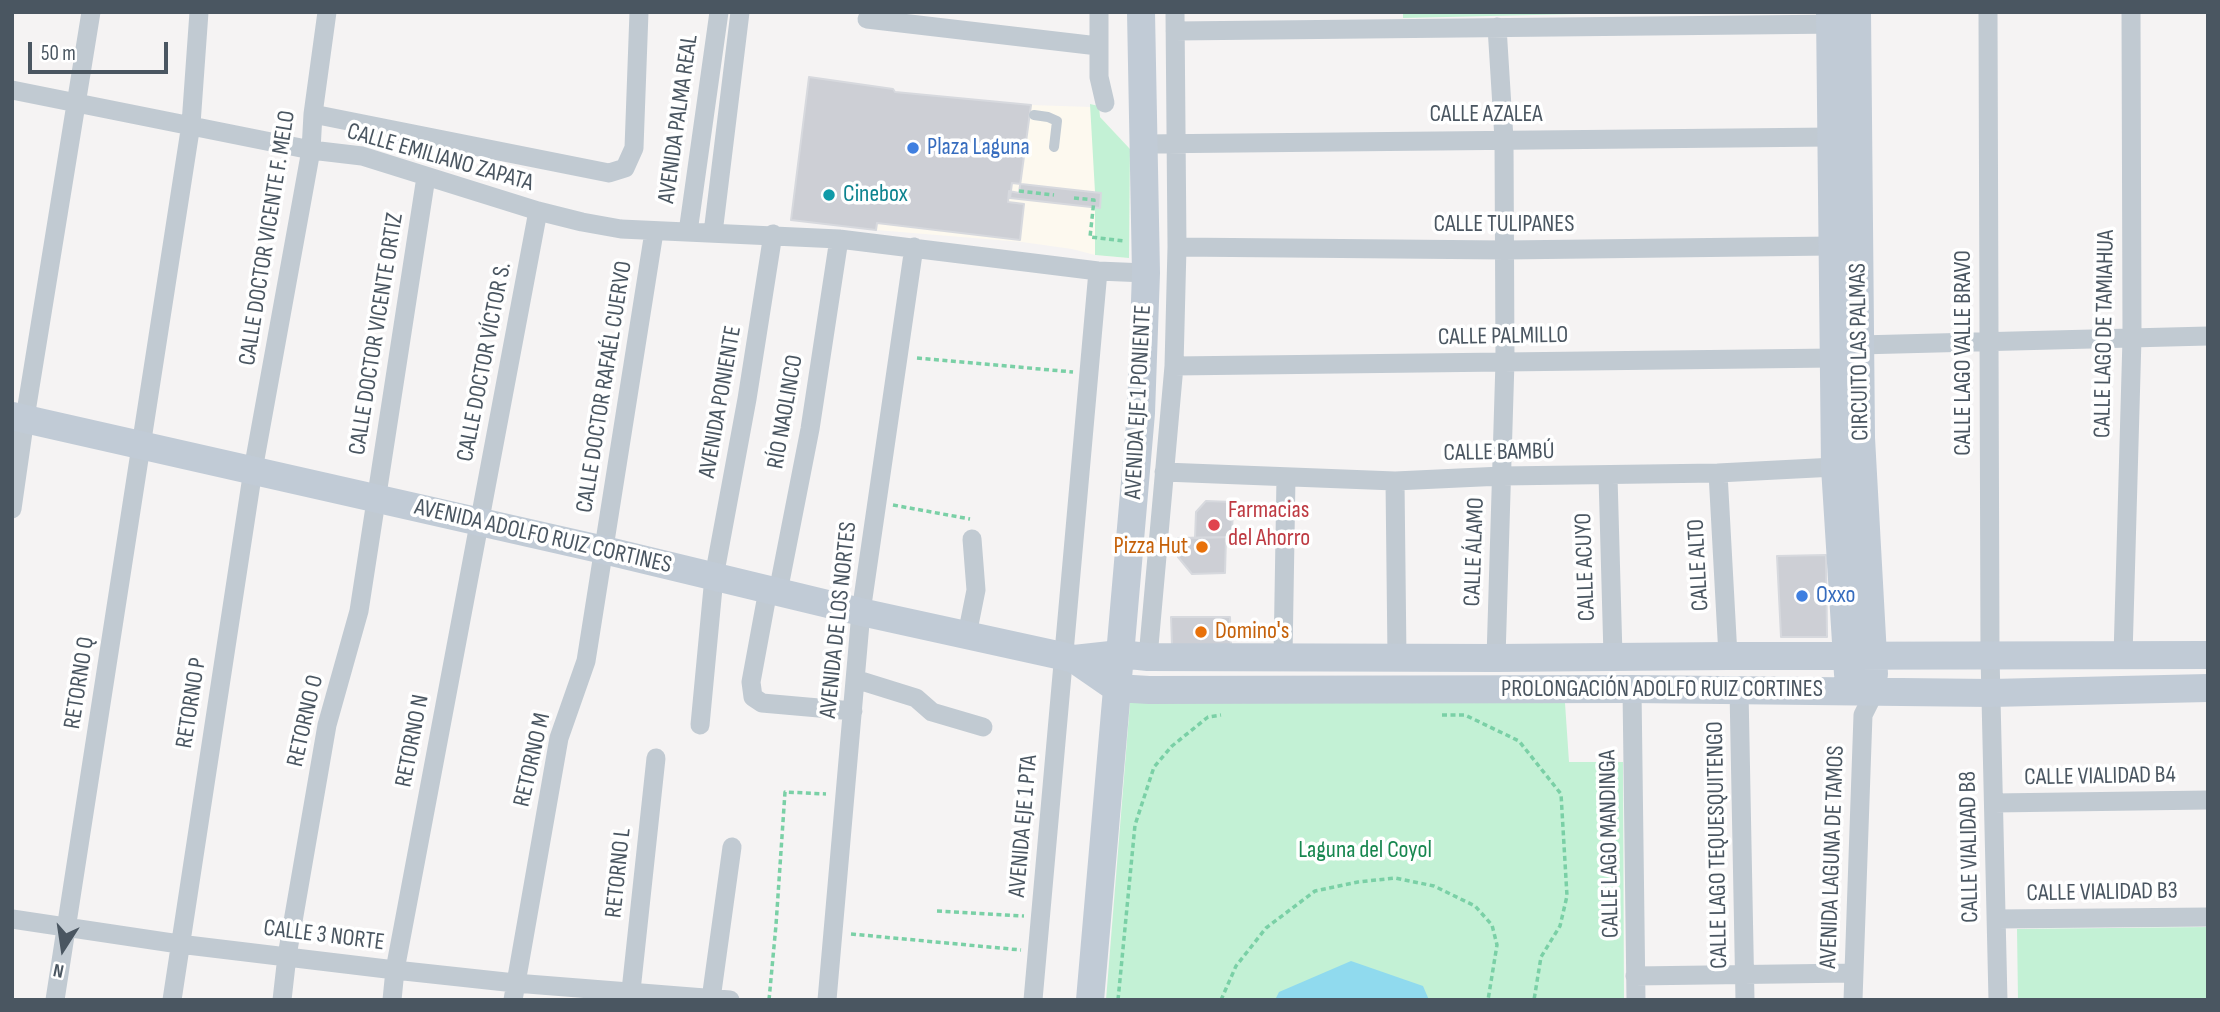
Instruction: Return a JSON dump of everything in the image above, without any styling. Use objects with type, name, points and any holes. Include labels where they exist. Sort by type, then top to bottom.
[{"type":"street","points":[[12,509],[19,417],[77,104],[91,12]]},
{"type":"street","name":"RETORNO Q","points":[[55,1000],[191,124],[199,12]]},
{"type":"street","name":"CALLE DOCTOR VICENTE F. MELO","points":[[253,470],[311,150],[313,114],[327,12]]},
{"type":"street","points":[[313,114],[609,173],[625,168],[634,148],[639,12]]},
{"type":"street","name":"AVENIDA PALMA REAL","points":[[688,232],[719,12]]},
{"type":"street","points":[[713,233],[740,12]]},
{"type":"street","points":[[1099,12],[1100,87],[1105,103]]},
{"type":"street","name":"AVENIDA EJE 1 PONIENTE","points":[[1090,1000],[1141,413],[1146,273],[1140,12]]},
{"type":"street","name":"CALLE LAGO VALLE BRAVO","points":[[1988,12],[1991,693]]},
{"type":"street","name":"CALLE LAGO DE TAMIAHUA","points":[[2123,656],[2132,338],[2131,12]]},
{"type":"street","points":[[1175,22],[1395,20],[1497,27],[1611,19],[1844,18]]},
{"type":"street","name":"CIRCUITO LAS PALMAS","points":[[1844,18],[1831,137],[1835,467],[1846,656],[1863,699]]},
{"type":"street","name":"CIRCUITO LAS PALMAS","points":[[1844,18],[1861,439],[1874,656],[1863,699]]},
{"type":"street","points":[[867,19],[1098,46]]},
{"type":"street","name":"AVENIDA EJE 1 PONIENTE","points":[[1148,657],[1174,366],[1177,247],[1175,22]]},
{"type":"street","name":"CALLE ÁLAMO","points":[[1483,658],[1502,476],[1505,361],[1504,139],[1497,27]]},
{"type":"street","name":"CALLE EMILIANO ZAPATA","points":[[12,90],[311,150],[362,156],[538,211],[582,222],[654,232],[773,234],[839,239],[1098,271],[1146,273]]},
{"type":"street","name":"CALLE AZALEA","points":[[1142,144],[1831,137]]},
{"type":"street","name":"CALLE DOCTOR VICENTE ORTIZ","points":[[376,499],[426,177]]},
{"type":"street","name":"CALLE DOCTOR VÍCTOR S.","points":[[480,522],[538,211]]},
{"type":"street","name":"CALLE DOCTOR RAFAÉL CUERVO","points":[[604,550],[654,232]]},
{"type":"street","name":"AVENIDA PONIENTE","points":[[714,577],[747,399],[773,234]]},
{"type":"street","name":"RÍO NAOLINCO","points":[[839,239],[810,429],[751,682],[753,696],[762,703],[853,711]]},
{"type":"street","name":"CALLE TULIPANES","points":[[1177,247],[1505,250],[1832,246]]},
{"type":"street","name":"AVENIDA DE LOS NORTES","points":[[827,1000],[861,612],[914,247]]},
{"type":"street","name":"AVENIDA EJE 1 PTA","points":[[1033,1000],[1068,658],[1098,271]]},
{"type":"street","points":[[1859,345],[2208,336]]},
{"type":"street","name":"CALLE PALMILLO","points":[[1174,366],[1833,358]]},
{"type":"street","name":"AVENIDA ADOLFO RUIZ CORTINES","points":[[19,417],[1068,658],[1119,654]]},
{"type":"street","name":"CALLE BAMBÚ","points":[[1164,472],[1395,481],[1502,476],[1718,473],[1835,467]]},
{"type":"street","name":"RETORNO P","points":[[172,1000],[253,470]]},
{"type":"street","name":"CALLE ALTO","points":[[1718,473],[1728,656]]},
{"type":"street","name":"CALLE ACUYO","points":[[1608,476],[1614,656]]},
{"type":"street","points":[[1286,477],[1291,657],[1301,690]]},
{"type":"street","points":[[1395,481],[1397,658]]},
{"type":"street","name":"RETORNO O","points":[[282,1000],[287,956],[327,725],[359,611],[376,499]]},
{"type":"street","name":"RETORNO N","points":[[392,1000],[395,970],[480,522]]},
{"type":"street","points":[[967,635],[976,590],[971,529]]},
{"type":"street","name":"RETORNO M","points":[[514,991],[559,738],[586,662],[604,550]]},
{"type":"street","points":[[700,724],[714,577]]},
{"type":"street","name":"PROLONGACIÓN ADOLFO RUIZ CORTINES","points":[[1119,654],[1148,657],[1397,658],[2208,655]]},
{"type":"street","name":"AVENIDA ADOLFO RUIZ CORTINES","points":[[1068,658],[1116,688]]},
{"type":"street","points":[[1471,689],[1483,658]]},
{"type":"street","points":[[855,678],[916,698],[932,712],[983,727]]},
{"type":"street","name":"PROLONGACIÓN ADOLFO RUIZ CORTINES","points":[[1116,688],[1739,690],[1863,699],[2208,688]]},
{"type":"street","name":"CALLE LAGO MANDINGA","points":[[1632,689],[1636,1000]]},
{"type":"street","name":"CALLE LAGO TEQUESQUITENGO","points":[[1739,690],[1745,1000]]},
{"type":"street","name":"CALLE VIALIDAD B8","points":[[1991,693],[1998,1000]]},
{"type":"street","name":"AVENIDA LAGUNA DE TAMOS","points":[[1853,1000],[1863,699]]},
{"type":"street","name":"RETORNO L","points":[[631,996],[656,758]]},
{"type":"street","name":"CALLE VIALIDAD B4","points":[[1994,803],[2208,800]]},
{"type":"street","points":[[711,999],[732,848]]},
{"type":"street","name":"CALLE VIALIDAD B3","points":[[1997,919],[2208,917]]},
{"type":"street","name":"CALLE 3 NORTE","points":[[12,919],[179,944],[395,970],[514,991],[711,999]]},
{"type":"street","points":[[1635,976],[1853,973]]},
{"type":"lane","points":[[1034,115],[1057,121],[1054,147]]},
{"type":"path","points":[[1019,191],[1054,195]]},
{"type":"path","points":[[1074,198],[1094,200],[1090,237],[1129,242]]},
{"type":"path","points":[[899,356],[1089,373]]},
{"type":"path","points":[[877,502],[971,529]]},
{"type":"path","points":[[1118,1000],[1135,825],[1154,767],[1172,746],[1208,717],[1221,715]]},
{"type":"path","points":[[1438,715],[1465,715],[1519,741],[1561,794],[1567,896],[1560,926],[1541,957],[1534,1000]]},
{"type":"path","points":[[769,1000],[785,792],[845,795]]},
{"type":"path","points":[[1221,1000],[1236,966],[1266,928],[1315,891],[1358,881],[1395,878],[1434,886],[1475,906],[1492,925],[1497,945],[1488,1000]]},
{"type":"path","points":[[937,911],[1041,916]]},
{"type":"path","points":[[833,933],[1037,952]]},
{"type":"shaded area","name":"Plaza Laguna","points":[[809,77],[893,89],[895,92],[1031,105],[1099,106],[1100,117],[1130,149],[1129,258],[1022,242],[791,220]]},
{"type":"green space","points":[[1403,12],[1577,12],[1577,14],[1403,18]]},
{"type":"green space","points":[[1090,104],[1099,106],[1100,117],[1130,149],[1129,258],[1095,255],[1095,208],[1100,208],[1101,193],[1095,192]]},
{"type":"green space","name":"Laguna del Coyol","points":[[1130,703],[1565,703],[1569,762],[1623,762],[1624,1000],[1106,1000]]},
{"type":"green space","points":[[2208,927],[2208,1000],[2018,1000],[2017,929]]},
{"type":"water","points":[[1351,961],[1423,986],[1429,1000],[1275,1000],[1279,992]]},
{"type":"building","name":"Plaza Laguna","points":[[809,77],[893,89],[895,92],[1031,105],[1019,193],[1009,191],[1008,202],[1024,204],[1020,240],[877,223],[876,230],[791,220]]},
{"type":"building","points":[[1012,183],[1101,193],[1100,208],[1010,198]]},
{"type":"building","name":"Farmacias del Ahorro","points":[[1206,501],[1233,502],[1232,537],[1195,538],[1196,512]]},
{"type":"building","name":"Pizza Hut","points":[[1226,537],[1225,573],[1192,574],[1178,557],[1178,538]]},
{"type":"building","name":"Oxxo","points":[[1826,555],[1827,637],[1781,637],[1777,556]]},
{"type":"building","name":"Domino's","points":[[1171,617],[1230,617],[1231,646],[1172,646]]},
{"type":"place","name":"Plaza Laguna","points":[[913,148]]},
{"type":"place","name":"Cinebox","points":[[829,195]]},
{"type":"place","name":"Farmacias del Ahorro","points":[[1214,525]]},
{"type":"place","name":"Pizza Hut","points":[[1202,547]]},
{"type":"place","name":"Oxxo","points":[[1802,596]]},
{"type":"place","name":"Domino's","points":[[1201,632]]}]
